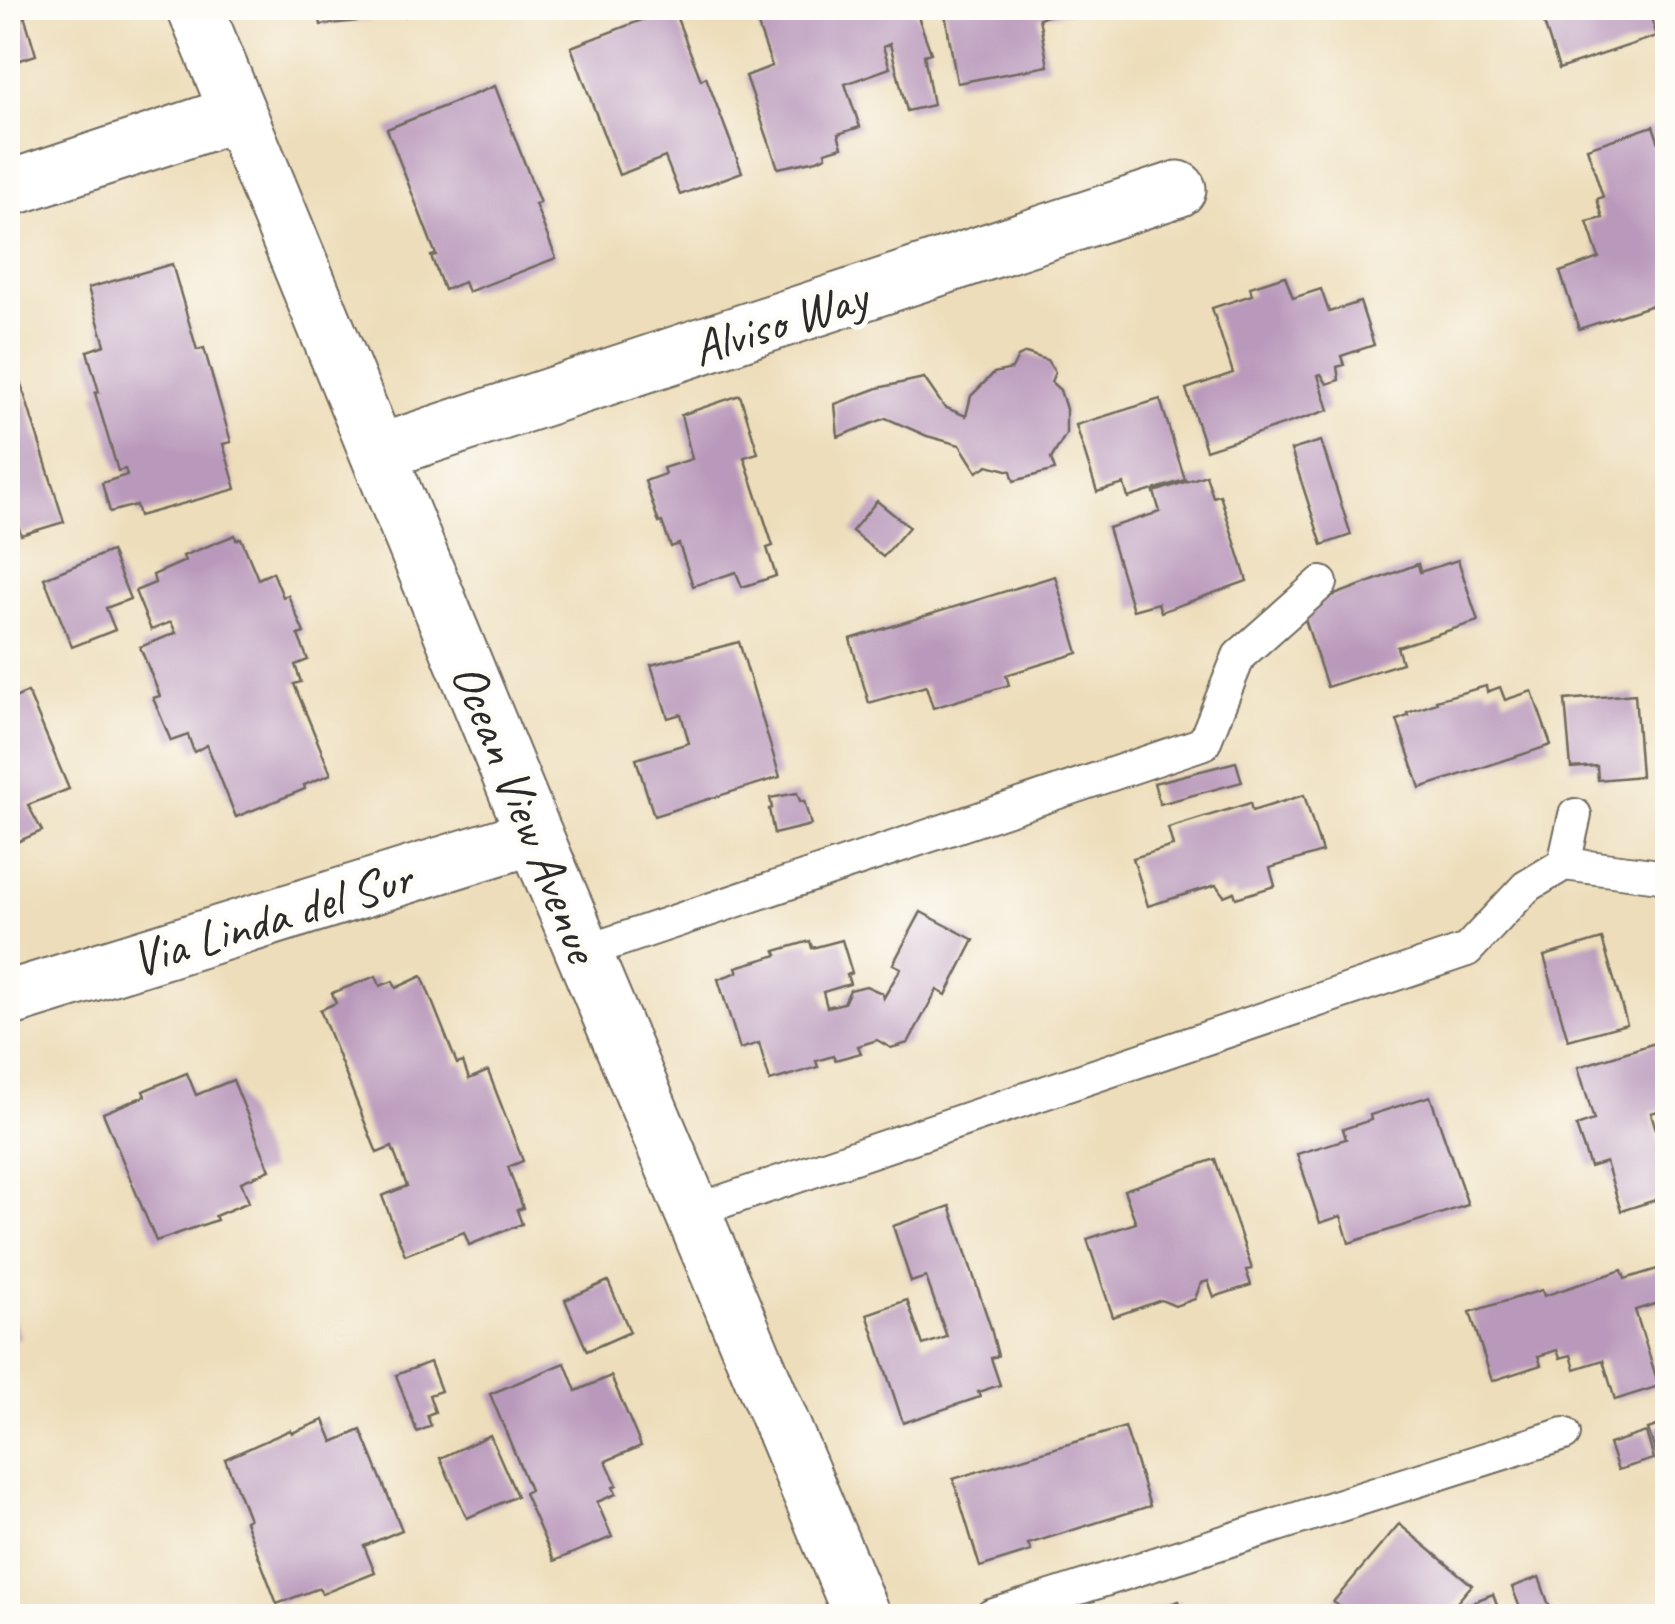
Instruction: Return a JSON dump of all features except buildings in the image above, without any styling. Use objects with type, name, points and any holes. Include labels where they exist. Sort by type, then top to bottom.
[{"type":"street","name":"Ocean View Avenue","points":[[195,8],[535,836],[862,1616]]},
{"type":"street","points":[[8,190],[238,112]]},
{"type":"street","name":"Alviso Way","points":[[380,452],[1178,190]]},
{"type":"street","name":"Via Linda del Sur","points":[[8,999],[535,836]]},
{"type":"lane","points":[[584,952],[1204,742],[1240,656],[1321,583]]},
{"type":"lane","points":[[1564,864],[1575,815]]},
{"type":"lane","points":[[694,1211],[1467,950],[1526,887],[1564,864],[1668,878]]},
{"type":"lane","points":[[991,1616],[1564,1434]]}]
